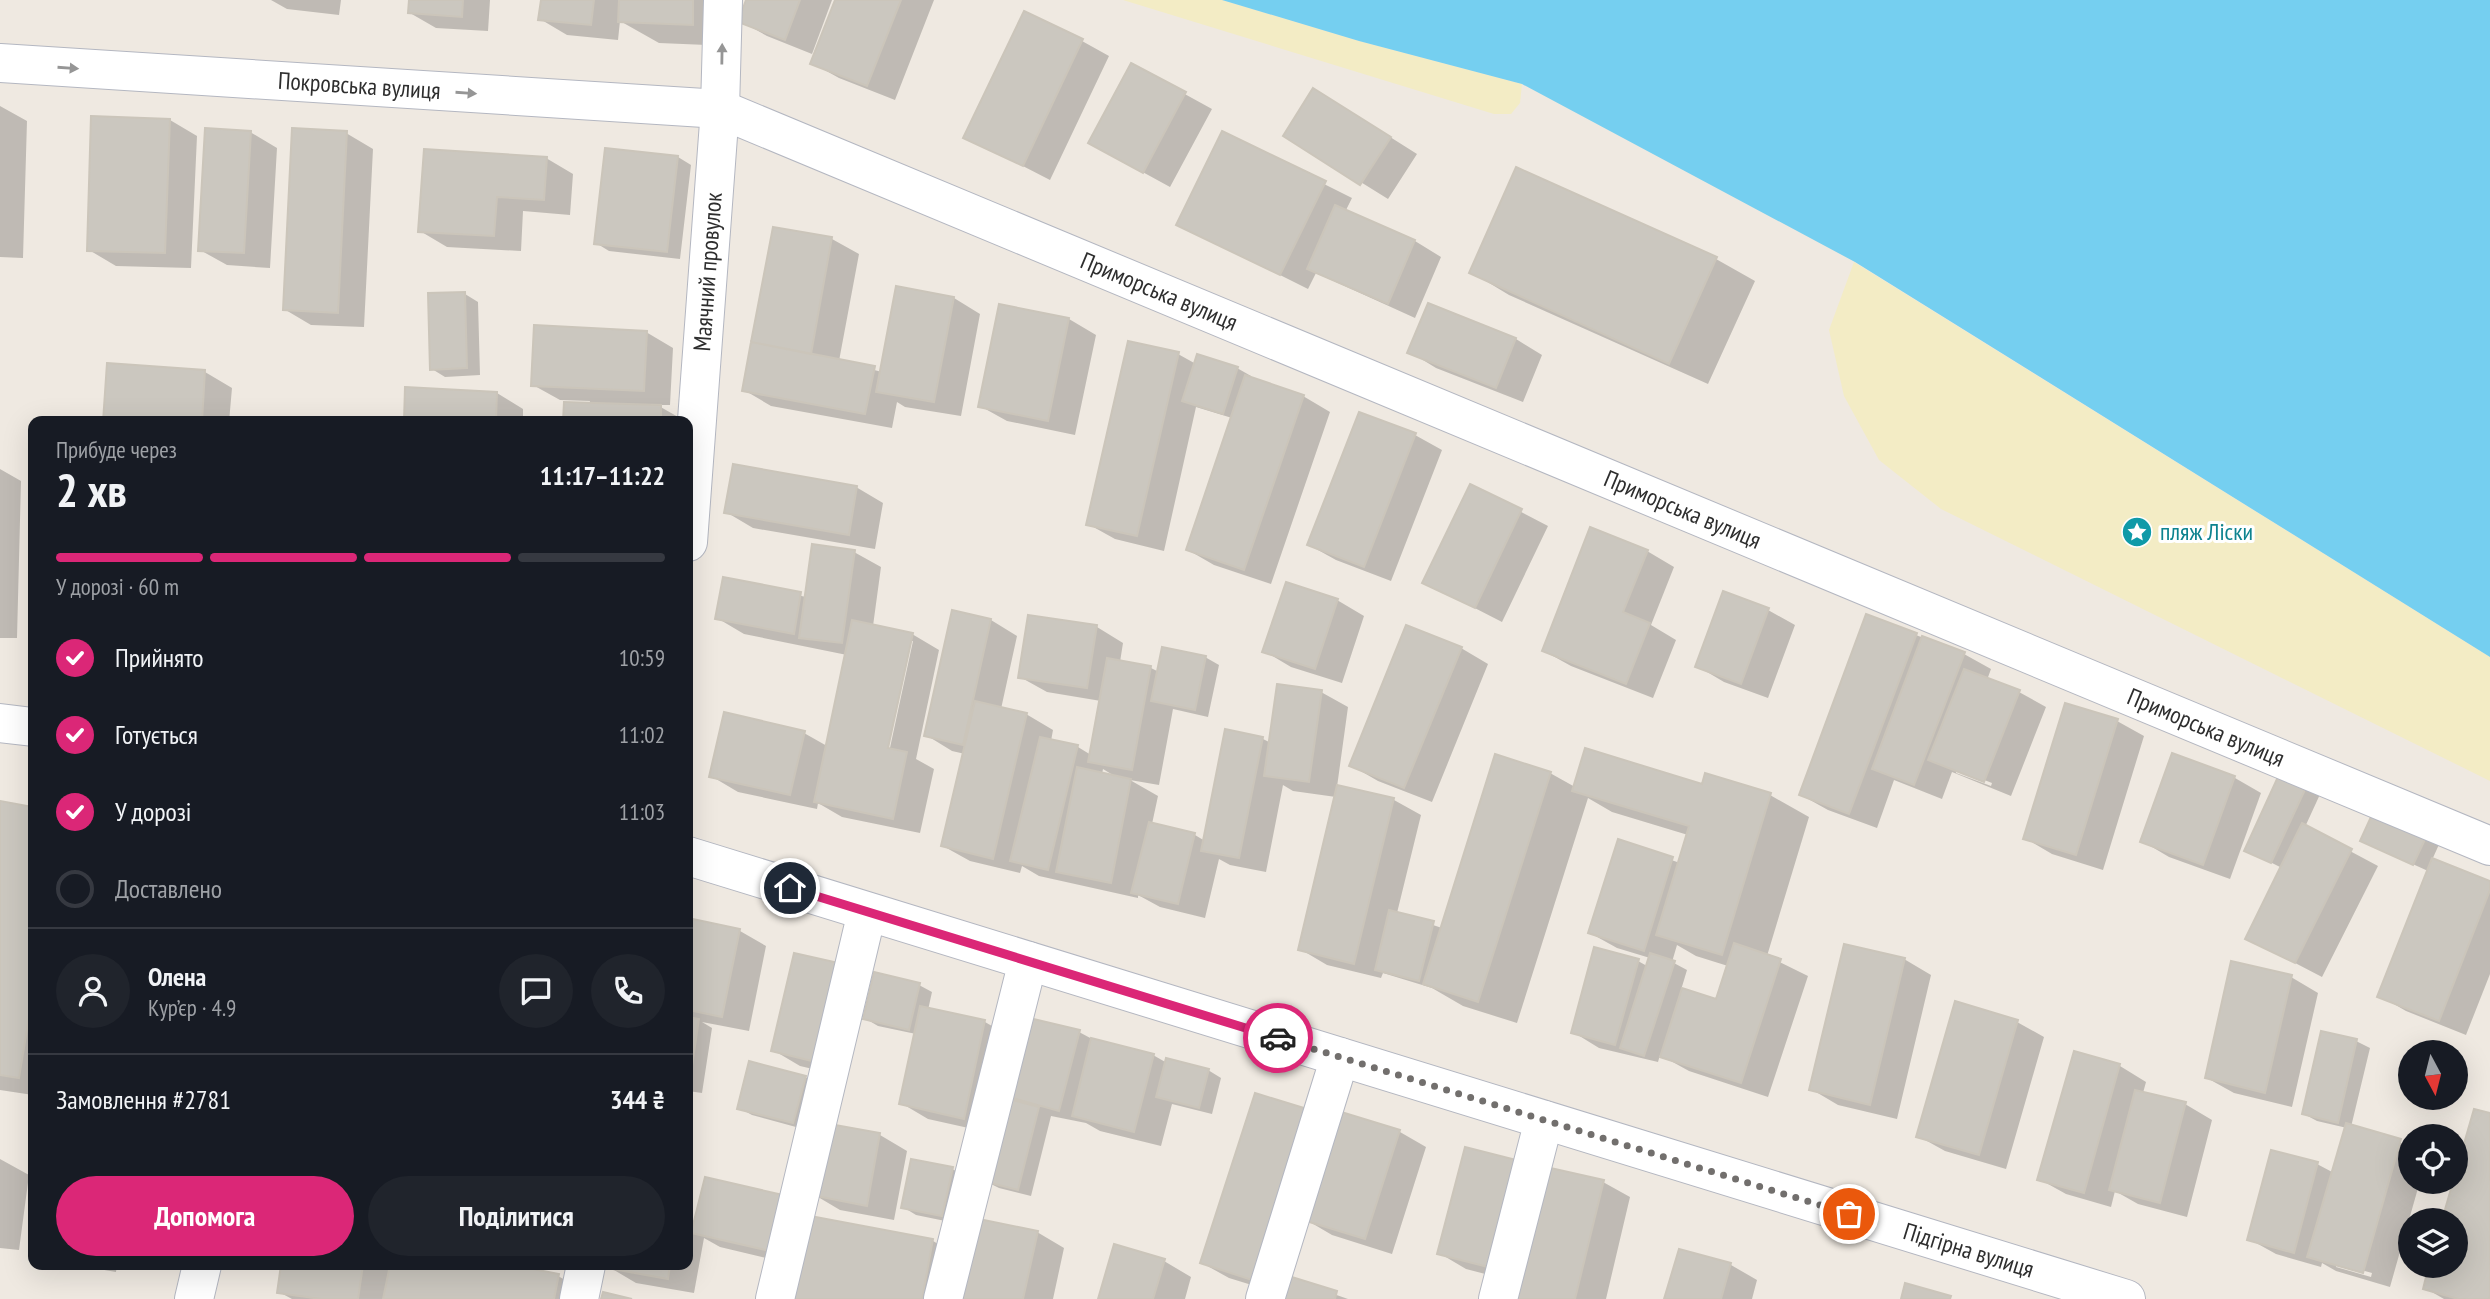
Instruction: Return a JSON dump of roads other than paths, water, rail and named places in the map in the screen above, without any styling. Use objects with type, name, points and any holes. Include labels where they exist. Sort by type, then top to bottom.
[{"type":"street","name":"Маячний провулок","points":[[693,474],[720,109],[723,0]]},
{"type":"street","name":"Покровська вулиця","points":[[0,63],[720,109]]},
{"type":"street","name":"Приморська вулиця","points":[[720,109],[2490,846]]},
{"type":"street","points":[[0,723],[28,726]]},
{"type":"street","name":"Підгірна вулиця","points":[[693,858],[2110,1297]]},
{"type":"street","points":[[775,1299],[867,912]]},
{"type":"street","points":[[943,1299],[1028,961]]},
{"type":"street","points":[[1265,1299],[1340,1057]]},
{"type":"street","points":[[1498,1299],[1544,1120]]},
{"type":"street","points":[[194,1299],[201,1270]]},
{"type":"street","points":[[579,1299],[585,1270]]},
{"type":"water","points":[[1222,0],[2490,0],[2490,657],[1855,262],[1522,84],[1359,41]]},
{"type":"place","name":"пляж Ліски","points":[[2137,532]]}]
